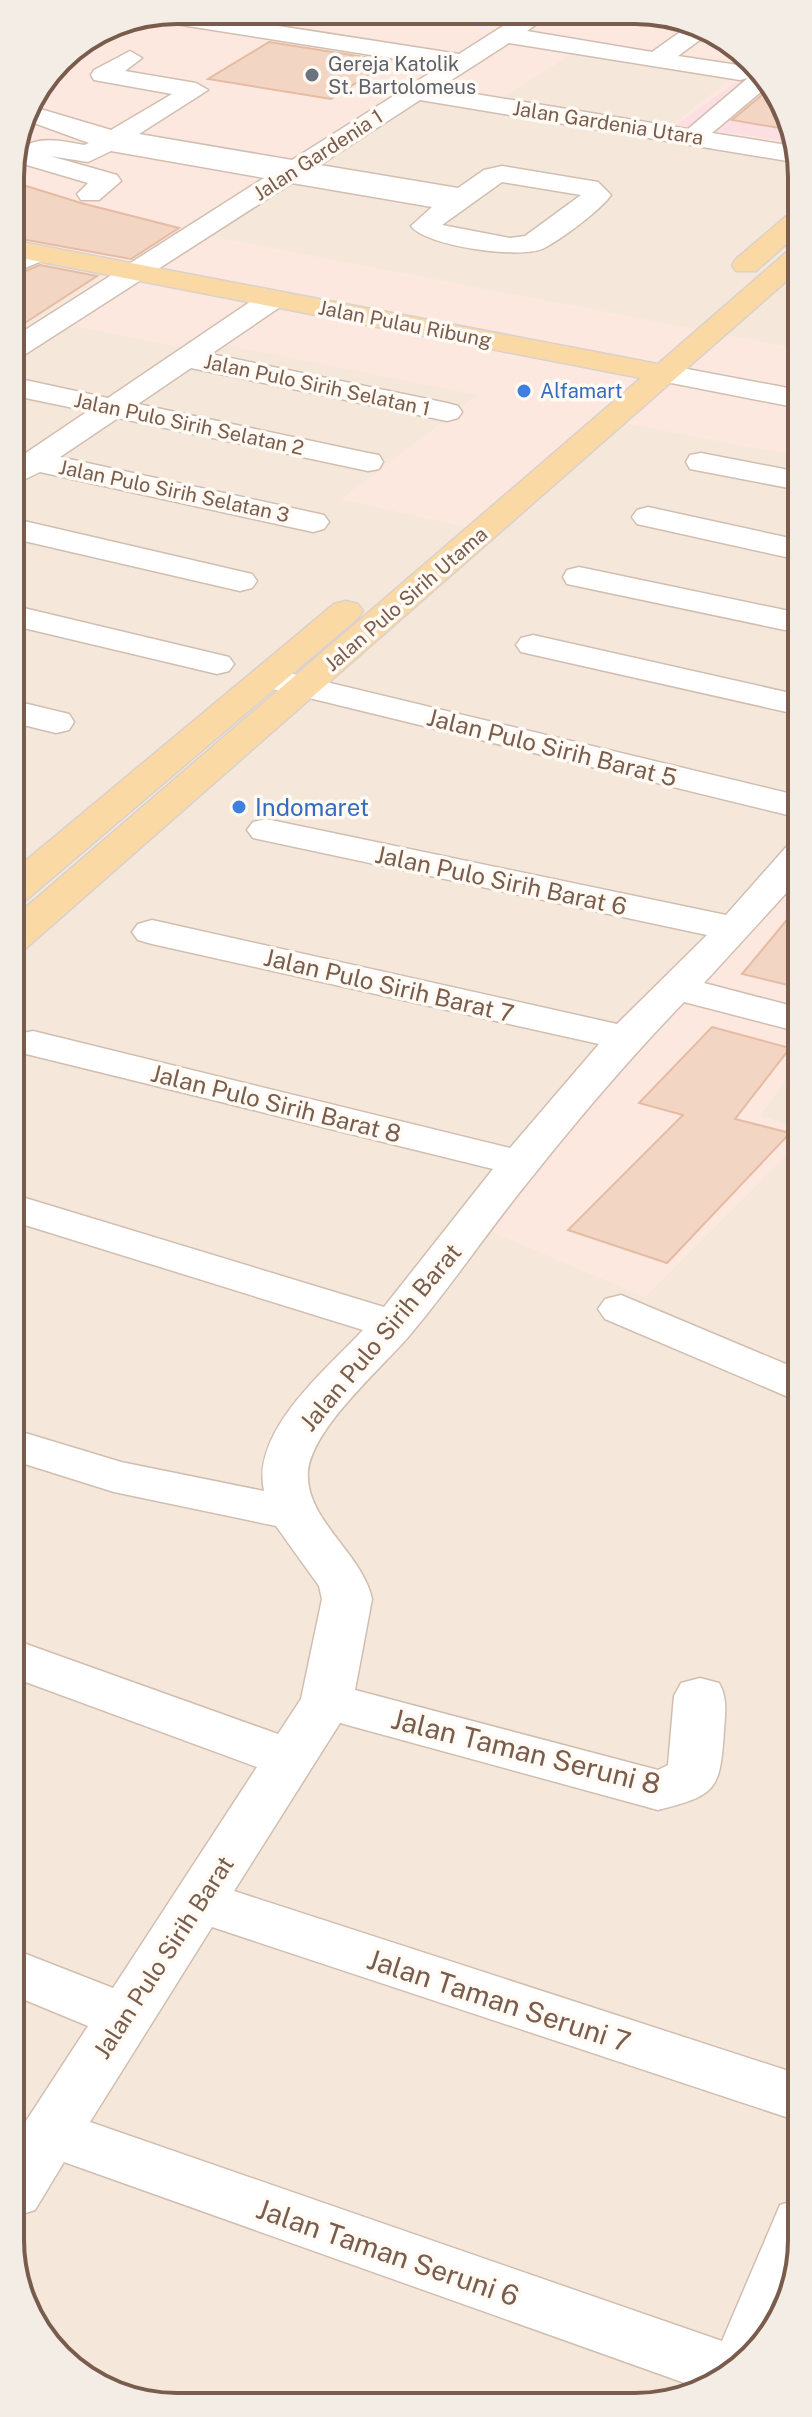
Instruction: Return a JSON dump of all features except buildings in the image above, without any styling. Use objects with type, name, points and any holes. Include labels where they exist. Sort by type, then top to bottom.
[{"type":"main road","name":"Jalan Pulo Sirih Utama","points":[[24,882],[268,678],[788,229]]},
{"type":"main road","name":"Jalan Pulau Ribung","points":[[24,257],[135,272],[666,374]]},
{"type":"main road","name":"Jalan Pulo Sirih Utama","points":[[24,930],[788,265]]},
{"type":"main road","points":[[679,325],[712,331]]},
{"type":"main road","points":[[578,410],[614,417]]},
{"type":"street","points":[[253,24],[304,36],[464,62]]},
{"type":"street","points":[[304,36],[323,24]]},
{"type":"street","name":"Jalan Gardenia 1","points":[[24,343],[522,24]]},
{"type":"street","points":[[505,35],[740,73],[745,71]]},
{"type":"street","points":[[657,59],[692,35]]},
{"type":"street","points":[[394,75],[425,56]]},
{"type":"street","points":[[102,142],[196,90],[103,75],[130,58]]},
{"type":"street","points":[[706,126],[756,84]]},
{"type":"street","points":[[423,88],[706,126],[781,132]]},
{"type":"street","name":"Jalan Gardenia Utara","points":[[423,88],[786,153]]},
{"type":"street","points":[[347,105],[386,112]]},
{"type":"street","points":[[37,117],[102,142],[301,166]]},
{"type":"street","points":[[706,126],[784,142]]},
{"type":"street","points":[[160,144],[174,139],[259,151],[284,145],[301,166]]},
{"type":"street","points":[[102,142],[121,161],[123,170],[99,188],[29,156],[53,146],[102,142],[160,144],[301,166],[458,200],[493,176],[502,174],[589,188],[598,195],[533,243],[510,246],[434,232],[424,226],[458,200]]},
{"type":"street","points":[[24,468],[273,299]]},
{"type":"street","name":"Jalan Pulo Sirih Selatan 1","points":[[186,358],[447,412]]},
{"type":"street","name":"Jalan Pulau Ribung","points":[[666,374],[788,397]]},
{"type":"street","name":"Jalan Pulo Sirih Selatan 2","points":[[24,389],[368,462]]},
{"type":"street","points":[[701,462],[788,479]]},
{"type":"street","name":"Jalan Pulo Sirih Selatan 3","points":[[24,469],[313,522]]},
{"type":"street","points":[[648,517],[788,548]]},
{"type":"street","points":[[24,531],[240,581]]},
{"type":"street","points":[[579,577],[788,621]]},
{"type":"street","points":[[24,618],[217,664]]},
{"type":"street","points":[[533,645],[788,703]]},
{"type":"street","name":"Jalan Pulo Sirih Barat 5","points":[[268,678],[788,804]]},
{"type":"street","points":[[24,714],[56,722]]},
{"type":"street","name":"Jalan Pulo Sirih Barat 6","points":[[266,830],[735,929]]},
{"type":"street","name":"Jalan Pulo Sirih Barat","points":[[24,2175],[327,1701],[346,1592],[293,1513],[284,1471],[305,1421],[394,1325],[520,1163],[626,1038],[735,929],[788,868]]},
{"type":"street","name":"Jalan Pulo Sirih Barat 7","points":[[152,932],[626,1038]]},
{"type":"street","points":[[676,988],[788,1017]]},
{"type":"street","name":"Jalan Pulo Sirih Barat 8","points":[[33,1043],[520,1163]]},
{"type":"street","points":[[24,1211],[394,1325]]},
{"type":"street","points":[[621,1309],[788,1382]]},
{"type":"street","points":[[24,1448],[114,1476],[293,1513]]},
{"type":"street","points":[[24,1661],[291,1759]]},
{"type":"street","name":"Jalan Taman Seruni 8","points":[[327,1701],[658,1790],[679,1785],[694,1773],[700,1696]]},
{"type":"street","name":"Jalan Taman Seruni 7","points":[[198,1901],[788,2095]]},
{"type":"street","points":[[24,1975],[124,2016]]},
{"type":"street","name":"Jalan Taman Seruni 6","points":[[51,2133],[719,2368]]},
{"type":"street","points":[[759,2330],[786,2262]]},
{"type":"shaded area","points":[[177,24],[645,24],[665,27],[703,40],[743,69],[768,100],[784,144],[671,126],[732,78],[580,49],[499,99],[427,86],[177,230],[788,347],[788,454],[619,422],[484,531],[341,499],[478,395],[201,340],[190,349],[39,319],[105,275],[24,252],[24,167],[29,137],[50,92],[76,62],[109,40],[137,29]]},
{"type":"shaded area","points":[[454,24],[495,24],[487,29]]},
{"type":"shaded area","points":[[645,24],[665,27],[703,40],[743,69],[768,100],[785,147],[788,167],[788,2250],[776,2299],[750,2341],[712,2373],[675,2388],[635,2393],[157,2392],[137,2388],[100,2373],[69,2348],[44,2317],[27,2270],[24,2250],[24,167],[36,118],[62,76],[100,44],[137,29],[157,25]]},
{"type":"shaded area","points":[[747,74],[768,100],[783,141],[676,125]]},
{"type":"shaded area","points":[[788,875],[788,1077],[760,1115],[788,1125],[788,1153],[645,1297],[478,1226]]},
{"type":"place","name":"Gereja Katolik St. Bartolomeus","points":[[312,75]]},
{"type":"place","name":"Alfamart","points":[[524,391]]},
{"type":"place","name":"Indomaret","points":[[239,807]]}]
